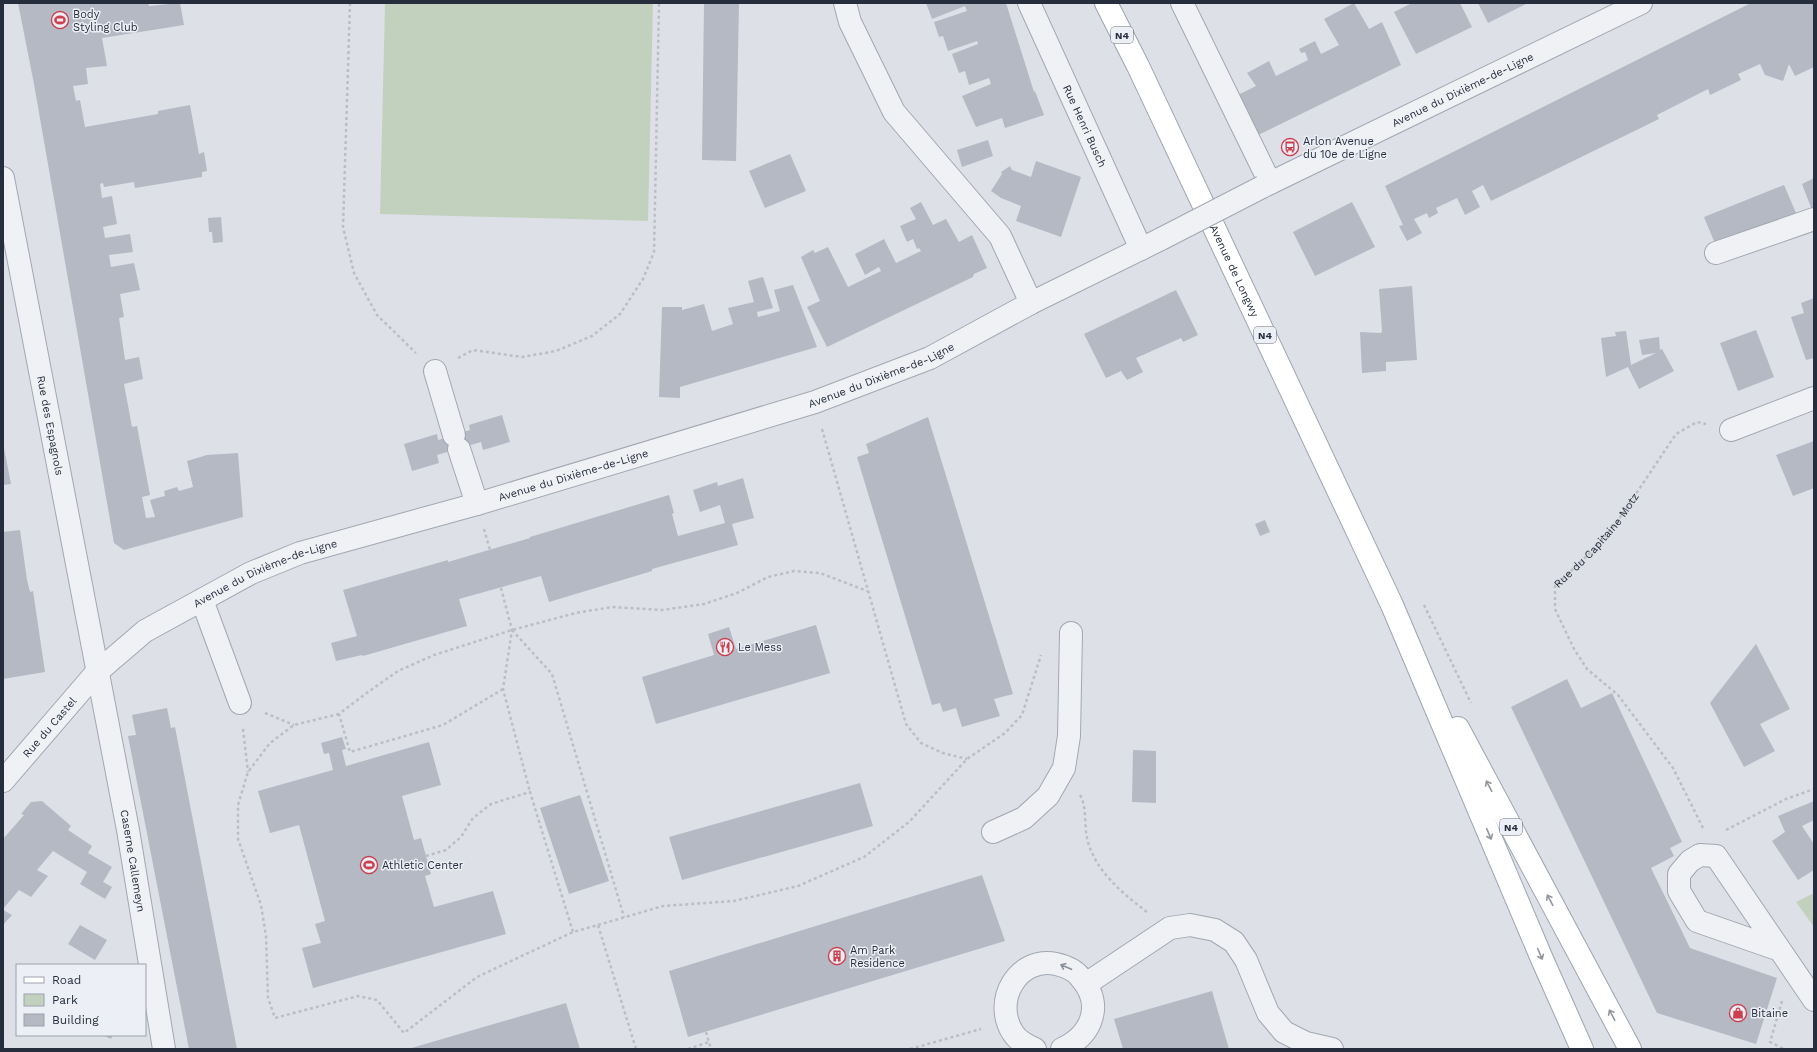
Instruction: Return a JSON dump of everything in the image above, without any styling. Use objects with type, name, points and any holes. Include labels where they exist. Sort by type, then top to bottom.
[{"type":"main road","name":"Avenue de Longwy","points":[[1106,3],[1141,73],[1392,605]]},
{"type":"main road","name":"N4","points":[[1392,605],[1539,952],[1582,1049]]},
{"type":"main road","name":"N4","points":[[1392,605],[1630,1049]]},
{"type":"street","points":[[845,3],[850,22],[894,112],[1000,236],[1031,303]]},
{"type":"street","name":"Rue Henri Busch","points":[[1029,3],[1141,249]]},
{"type":"street","points":[[1182,3],[1266,185]]},
{"type":"street","name":"Avenue du Dixième-de-Ligne","points":[[96,673],[145,631],[251,574],[300,553],[476,504],[814,402],[930,358],[1031,303],[1266,185],[1641,3]]},
{"type":"street","name":"Rue des Espagnols","points":[[3,178],[96,673]]},
{"type":"street","points":[[1716,253],[1814,219]]},
{"type":"street","points":[[435,371],[476,504]]},
{"type":"street","points":[[1730,430],[1814,398]]},
{"type":"street","points":[[202,600],[240,703]]},
{"type":"street","points":[[993,832],[1024,818],[1048,796],[1064,768],[1069,736],[1071,633]]},
{"type":"street","name":"Rue du Castel","points":[[3,781],[96,673]]},
{"type":"street","name":"Caserne Callemeyn","points":[[96,673],[128,830],[164,1049]]},
{"type":"street","points":[[1780,950],[1697,921],[1679,891],[1680,874],[1690,861],[1712,847],[1814,1000]]},
{"type":"street","points":[[1086,984],[1170,928],[1190,925],[1215,930],[1234,942],[1246,960],[1268,1013],[1284,1032],[1306,1043],[1332,1049]]},
{"type":"street","points":[[1035,1049],[1023,1043],[1013,1033],[1007,1021],[1004,1007],[1007,993],[1013,980],[1024,970],[1036,964],[1051,963],[1065,966],[1077,973],[1086,984],[1092,997],[1093,1010],[1090,1023],[1084,1035],[1074,1044],[1062,1049]]},
{"type":"path","points":[[350,3],[343,227],[350,258],[354,273],[377,315],[435,371],[473,350],[522,357],[556,351],[592,336],[620,314],[643,279],[654,252],[659,3]]},
{"type":"path","points":[[814,402],[906,724],[921,743],[943,753],[967,759]]},
{"type":"path","name":"Rue du Capitaine Motz","points":[[1712,847],[1673,768],[1618,695],[1587,669],[1574,649],[1555,609],[1555,586],[1589,554],[1617,522],[1676,434],[1697,422],[1730,430]]},
{"type":"path","points":[[867,591],[820,573],[794,571],[768,577],[737,593],[704,604],[662,610],[612,608],[576,613],[512,630],[434,655],[398,671],[339,714],[294,725],[270,744],[248,772],[238,805],[238,839],[261,904],[266,936],[268,998],[275,1018],[358,996],[377,1000],[404,1033],[477,977],[573,932],[663,906],[734,902],[798,886],[864,857],[909,822],[967,759],[1005,733],[1022,715],[1043,651]]},
{"type":"path","points":[[500,588],[512,630],[503,689],[530,792],[573,932]]},
{"type":"path","points":[[512,630],[552,674],[624,917]]},
{"type":"path","points":[[339,714],[350,752],[443,725],[503,689]]},
{"type":"path","points":[[1064,768],[1083,800],[1087,838],[1097,860],[1109,879],[1129,898],[1170,928]]},
{"type":"path","points":[[1712,847],[1786,800],[1814,788]]},
{"type":"path","points":[[426,856],[446,850],[461,837],[473,818],[491,804],[530,792]]},
{"type":"path","points":[[598,925],[636,1049]]},
{"type":"path","points":[[1784,1049],[1770,1042],[1792,968]]},
{"type":"path","points":[[910,1049],[1007,1021]]},
{"type":"path","points":[[706,1032],[712,1049]]},
{"type":"path","points":[[688,1049],[710,1042]]},
{"type":"green space","points":[[385,3],[653,3],[648,221],[380,214]]},
{"type":"green space","points":[[1814,893],[1814,927],[1796,902]]},
{"type":"building","points":[[18,3],[148,3],[149,6],[180,3],[184,25],[102,38],[107,66],[86,68],[88,84],[73,86],[76,101],[80,100],[85,127],[158,114],[158,111],[190,105],[199,154],[204,152],[207,171],[202,172],[202,177],[135,188],[134,182],[104,187],[103,183],[100,184],[102,198],[112,196],[117,224],[103,227],[105,238],[130,234],[133,252],[109,255],[111,267],[134,263],[140,290],[120,294],[124,317],[119,318],[125,360],[139,357],[143,379],[124,384],[132,427],[137,426],[150,495],[142,497],[146,518],[155,517],[150,500],[165,496],[164,491],[177,487],[179,491],[193,487],[187,461],[207,455],[238,453],[243,517],[124,550],[114,543],[34,84]]},
{"type":"building","points":[[704,3],[739,3],[736,161],[702,160]]},
{"type":"building","points":[[926,3],[1006,3],[1034,92],[1035,91],[1044,115],[1005,128],[1002,118],[976,127],[962,96],[991,84],[989,78],[969,85],[965,71],[959,73],[952,54],[978,44],[977,41],[948,51],[943,36],[939,37],[934,22],[967,11],[965,6],[932,19]]},
{"type":"building","points":[[1354,3],[1369,29],[1382,22],[1401,65],[1256,136],[1234,97],[1256,86],[1247,73],[1269,61],[1276,76],[1308,60],[1305,52],[1301,53],[1299,49],[1315,41],[1321,54],[1339,45],[1324,19]]},
{"type":"building","points":[[1412,3],[1460,3],[1472,27],[1416,54],[1394,12]]},
{"type":"building","points":[[1478,3],[1528,3],[1488,23]]},
{"type":"building","points":[[1751,3],[1814,3],[1814,67],[1795,76],[1789,64],[1783,81],[1765,75],[1760,64],[1738,74],[1741,80],[1710,95],[1708,89],[1657,115],[1659,119],[1491,201],[1483,185],[1472,191],[1480,207],[1465,215],[1457,198],[1436,208],[1438,213],[1429,218],[1427,213],[1414,219],[1422,233],[1407,241],[1399,226],[1403,225],[1385,186]]},
{"type":"building","points":[[988,140],[993,156],[962,167],[957,150]]},
{"type":"building","points":[[790,154],[806,191],[765,208],[749,171]]},
{"type":"building","points":[[1036,161],[1081,177],[1061,237],[1016,221],[1021,206],[1001,198],[991,191],[1002,174],[1001,172],[1010,166],[1012,170],[1031,177]]},
{"type":"building","points":[[1814,178],[1814,209],[1812,210],[1802,184]]},
{"type":"building","points":[[1784,185],[1796,213],[1716,246],[1704,217]]},
{"type":"building","points":[[921,202],[933,225],[946,219],[959,242],[972,235],[987,268],[974,274],[973,277],[827,347],[807,307],[820,301],[801,257],[813,250],[815,253],[828,247],[848,287],[881,271],[879,267],[865,275],[855,254],[884,239],[896,263],[921,251],[919,248],[917,249],[913,239],[907,242],[900,226],[916,219],[910,208]]},
{"type":"building","points":[[1352,202],[1375,247],[1315,276],[1293,232]]},
{"type":"building","points":[[221,217],[223,242],[213,243],[212,232],[209,232],[208,218]]},
{"type":"building","points":[[763,277],[773,308],[757,312],[758,317],[780,311],[774,290],[793,285],[817,347],[680,387],[680,398],[659,397],[662,307],[682,307],[682,310],[704,304],[712,331],[733,324],[728,308],[754,302],[748,281]]},
{"type":"building","points":[[1412,286],[1417,360],[1386,362],[1386,371],[1362,373],[1360,332],[1381,333],[1382,331],[1379,289]]},
{"type":"building","points":[[1176,290],[1198,335],[1183,342],[1181,338],[1136,358],[1143,372],[1127,380],[1121,371],[1106,378],[1084,334]]},
{"type":"building","points":[[1814,298],[1814,358],[1806,360],[1791,317],[1804,313],[1801,303]]},
{"type":"building","points":[[1756,330],[1774,377],[1738,391],[1720,343]]},
{"type":"building","points":[[1626,331],[1631,365],[1656,353],[1642,355],[1639,340],[1659,337],[1660,350],[1662,349],[1674,371],[1639,389],[1628,367],[1606,377],[1601,338],[1616,336],[1615,332]]},
{"type":"building","points":[[502,415],[510,442],[483,450],[481,442],[437,455],[439,463],[412,471],[404,444],[437,434],[438,440],[470,430],[469,425]]},
{"type":"building","points":[[928,417],[1013,694],[994,699],[1000,716],[962,727],[956,708],[943,712],[940,703],[932,705],[857,457],[869,453],[866,444]]},
{"type":"building","points":[[1814,441],[1814,488],[1793,496],[1776,455]]},
{"type":"building","points":[[3,443],[11,484],[3,485]]},
{"type":"building","points":[[743,478],[754,518],[732,524],[738,545],[652,569],[652,571],[549,602],[541,576],[459,599],[467,626],[363,656],[336,661],[331,643],[357,636],[343,590],[448,560],[448,562],[669,495],[678,536],[725,523],[720,505],[700,512],[693,490],[717,482],[718,486]]},
{"type":"building","points":[[1265,520],[1270,532],[1260,536],[1255,524]]},
{"type":"building","points":[[20,530],[27,580],[30,592],[33,591],[45,672],[3,679],[3,532]]},
{"type":"building","points":[[816,625],[830,673],[656,724],[642,677],[714,655],[708,634],[729,627],[736,649]]},
{"type":"building","points":[[1756,644],[1790,709],[1760,724],[1775,751],[1744,767],[1710,703]]},
{"type":"building","points":[[1567,679],[1581,708],[1612,693],[1682,842],[1670,848],[1674,856],[1651,868],[1690,948],[1777,978],[1756,1044],[1657,1013],[1511,707]]},
{"type":"building","points":[[167,708],[171,728],[175,727],[237,1049],[189,1049],[128,736],[136,735],[132,715]]},
{"type":"building","name":"Athletic Center","points":[[342,737],[346,749],[342,750],[346,766],[429,742],[441,785],[402,796],[414,840],[421,838],[431,874],[425,876],[434,907],[493,891],[506,934],[313,988],[302,948],[321,943],[315,924],[325,921],[299,825],[270,833],[258,791],[333,770],[329,753],[324,754],[321,743]]},
{"type":"building","points":[[1133,750],[1156,751],[1156,803],[1132,802]]},
{"type":"building","points":[[860,783],[873,826],[682,880],[669,837]]},
{"type":"building","points":[[580,795],[609,881],[569,894],[540,808]]},
{"type":"building","points":[[42,801],[71,826],[68,830],[92,846],[88,853],[112,867],[103,882],[112,887],[105,899],[80,884],[87,872],[53,851],[37,870],[48,876],[31,897],[19,890],[3,909],[3,839],[24,815],[21,814],[31,802]]},
{"type":"building","points":[[1814,801],[1814,820],[1802,826],[1814,844],[1814,870],[1798,880],[1772,841],[1785,832],[1778,816]]},
{"type":"building","name":"Am Park Residence","points":[[982,875],[1005,941],[688,1037],[669,971]]},
{"type":"building","points":[[3,910],[12,915],[3,925]]},
{"type":"building","points":[[80,925],[107,940],[95,960],[68,944]]},
{"type":"building","points":[[1212,991],[1229,1049],[1123,1049],[1114,1019]]},
{"type":"building","points":[[566,1003],[580,1049],[408,1049]]},
{"type":"building","points":[[105,1036],[112,1036],[111,1039]]},
{"type":"place","name":"Body Styling Club","points":[[60,20]]},
{"type":"place","name":"Arlon Avenue du 10e de Ligne","points":[[1290,147]]},
{"type":"place","name":"Le Mess","points":[[725,647]]},
{"type":"place","name":"Athletic Center","points":[[369,865]]},
{"type":"place","name":"Am Park Residence","points":[[837,956]]},
{"type":"place","name":"Bitaine","points":[[1738,1013]]}]
